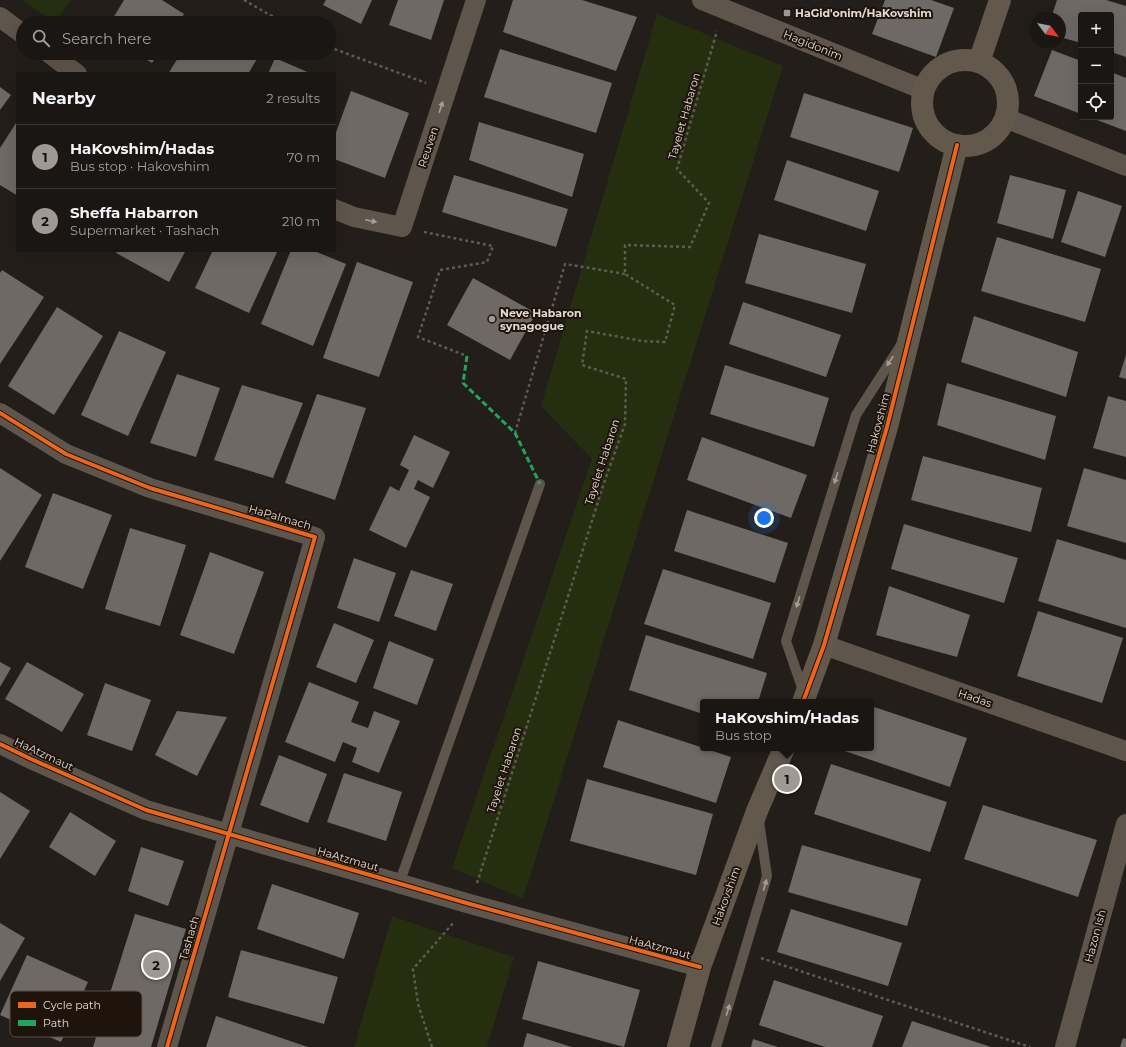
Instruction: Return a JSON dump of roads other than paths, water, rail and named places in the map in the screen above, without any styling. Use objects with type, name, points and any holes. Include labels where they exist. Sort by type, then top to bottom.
[{"type":"street","name":"Reuven","points":[[336,210],[354,217],[402,227],[476,0]]},
{"type":"street","name":"Hagidonim","points":[[702,0],[924,90]]},
{"type":"street","points":[[979,62],[1000,0]]},
{"type":"street","points":[[0,17],[16,29]]},
{"type":"street","points":[[966,59],[979,62],[992,68],[1001,78],[1006,91],[1008,104],[1005,118],[997,131],[986,140],[972,145],[957,145],[944,140],[932,131],[925,119],[922,105],[924,90],[930,78],[940,68],[952,61],[966,59]]},
{"type":"street","points":[[58,60],[74,72]]},
{"type":"street","points":[[1005,118],[1126,166]]},
{"type":"street","name":"Hakovshim","points":[[804,699],[824,644],[887,427],[957,145]]},
{"type":"street","name":"HaPalmach","points":[[0,413],[66,454],[150,488],[315,537],[228,834]]},
{"type":"street","name":"Hadas","points":[[824,644],[1126,751]]},
{"type":"street","name":"HaAtzmaut","points":[[0,744],[146,810],[399,884],[700,967]]},
{"type":"street","name":"Hakovshim","points":[[678,1047],[700,967],[757,812],[783,751]]},
{"type":"street","name":"Hazon Ish","points":[[1064,1047],[1126,824]]},
{"type":"street","name":"Tashach","points":[[167,1047],[228,834]]},
{"type":"lane","points":[[804,699],[786,641],[856,415],[912,328]]},
{"type":"lane","points":[[399,884],[540,484]]},
{"type":"lane","points":[[716,1047],[767,876],[757,812]]},
{"type":"place","name":"HaGid'onim/HaKovshim","points":[[787,13]]},
{"type":"place","name":"Neve Habaron synagogue","points":[[492,319]]},
{"type":"place","name":"HaKovshim/Hadas","points":[[787,779]]},
{"type":"place","name":"Sheffa Habarron","points":[[156,965]]}]
